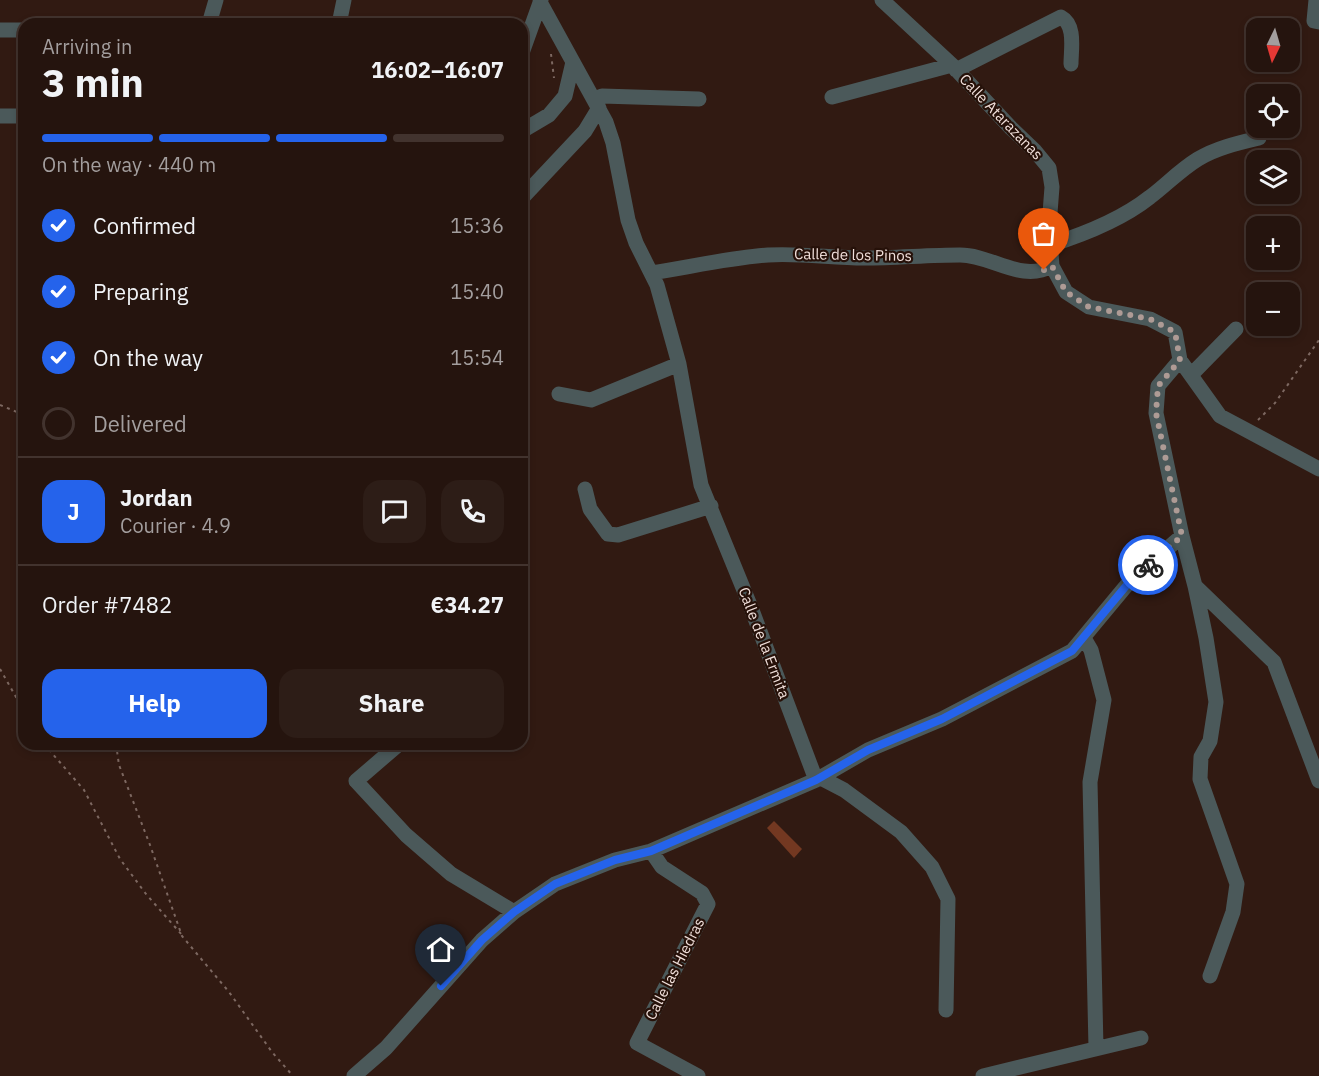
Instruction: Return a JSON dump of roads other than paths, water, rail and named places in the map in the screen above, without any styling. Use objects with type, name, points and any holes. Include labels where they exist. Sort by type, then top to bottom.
[{"type":"street","points":[[211,18],[216,0]]},
{"type":"street","points":[[340,18],[344,0]]},
{"type":"street","name":"Calle Atarazanas","points":[[882,0],[954,68],[1035,150],[1049,168],[1052,187],[1048,226],[1052,266],[1066,292],[1089,307],[1150,319],[1175,332],[1180,360]]},
{"type":"street","points":[[1316,0],[1314,21],[1319,22]]},
{"type":"street","points":[[527,18],[540,1]]},
{"type":"street","points":[[528,36],[540,1]]},
{"type":"street","name":"Calle de la Ermita","points":[[540,1],[597,103],[613,143],[628,220],[660,295],[679,364],[701,485],[818,779]]},
{"type":"street","name":"Calle Atarazanas","points":[[832,97],[954,68],[1061,17],[1068,22],[1071,29],[1071,64]]},
{"type":"street","points":[[0,30],[18,30]]},
{"type":"street","points":[[528,127],[549,115],[565,96],[573,62]]},
{"type":"street","points":[[528,192],[585,131],[602,96],[699,99]]},
{"type":"street","points":[[0,116],[18,116]]},
{"type":"street","points":[[1050,245],[1100,227],[1150,198],[1198,158],[1259,138]]},
{"type":"street","name":"Calle de los Pinos","points":[[651,273],[787,254],[862,258],[962,255],[983,257],[1027,272],[1044,270],[1052,266]]},
{"type":"street","points":[[1191,375],[1236,329]]},
{"type":"street","points":[[1210,976],[1233,912],[1237,884],[1200,779],[1201,757],[1210,741],[1216,702],[1206,638],[1156,413],[1158,386],[1180,360],[1220,416],[1319,469]]},
{"type":"street","points":[[559,394],[591,400],[679,364]]},
{"type":"street","points":[[585,489],[590,509],[608,534],[618,535],[711,506]]},
{"type":"street","points":[[354,1076],[386,1048],[482,940],[514,912],[555,884],[615,860],[651,851],[818,779],[868,750],[942,719],[1072,651],[1131,580],[1182,536]]},
{"type":"street","points":[[1195,586],[1274,662],[1319,782]]},
{"type":"street","points":[[1084,638],[1091,650],[1104,700],[1090,782],[1096,1048]]},
{"type":"street","points":[[392,750],[356,782],[406,835],[451,874],[514,912]]},
{"type":"street","points":[[818,779],[844,790],[901,832],[932,867],[948,898],[946,1010]]},
{"type":"street","name":"Calle las Hiedras","points":[[651,851],[662,867],[702,893],[708,904],[637,1043],[698,1076]]},
{"type":"street","points":[[983,1076],[1141,1038]]}]
